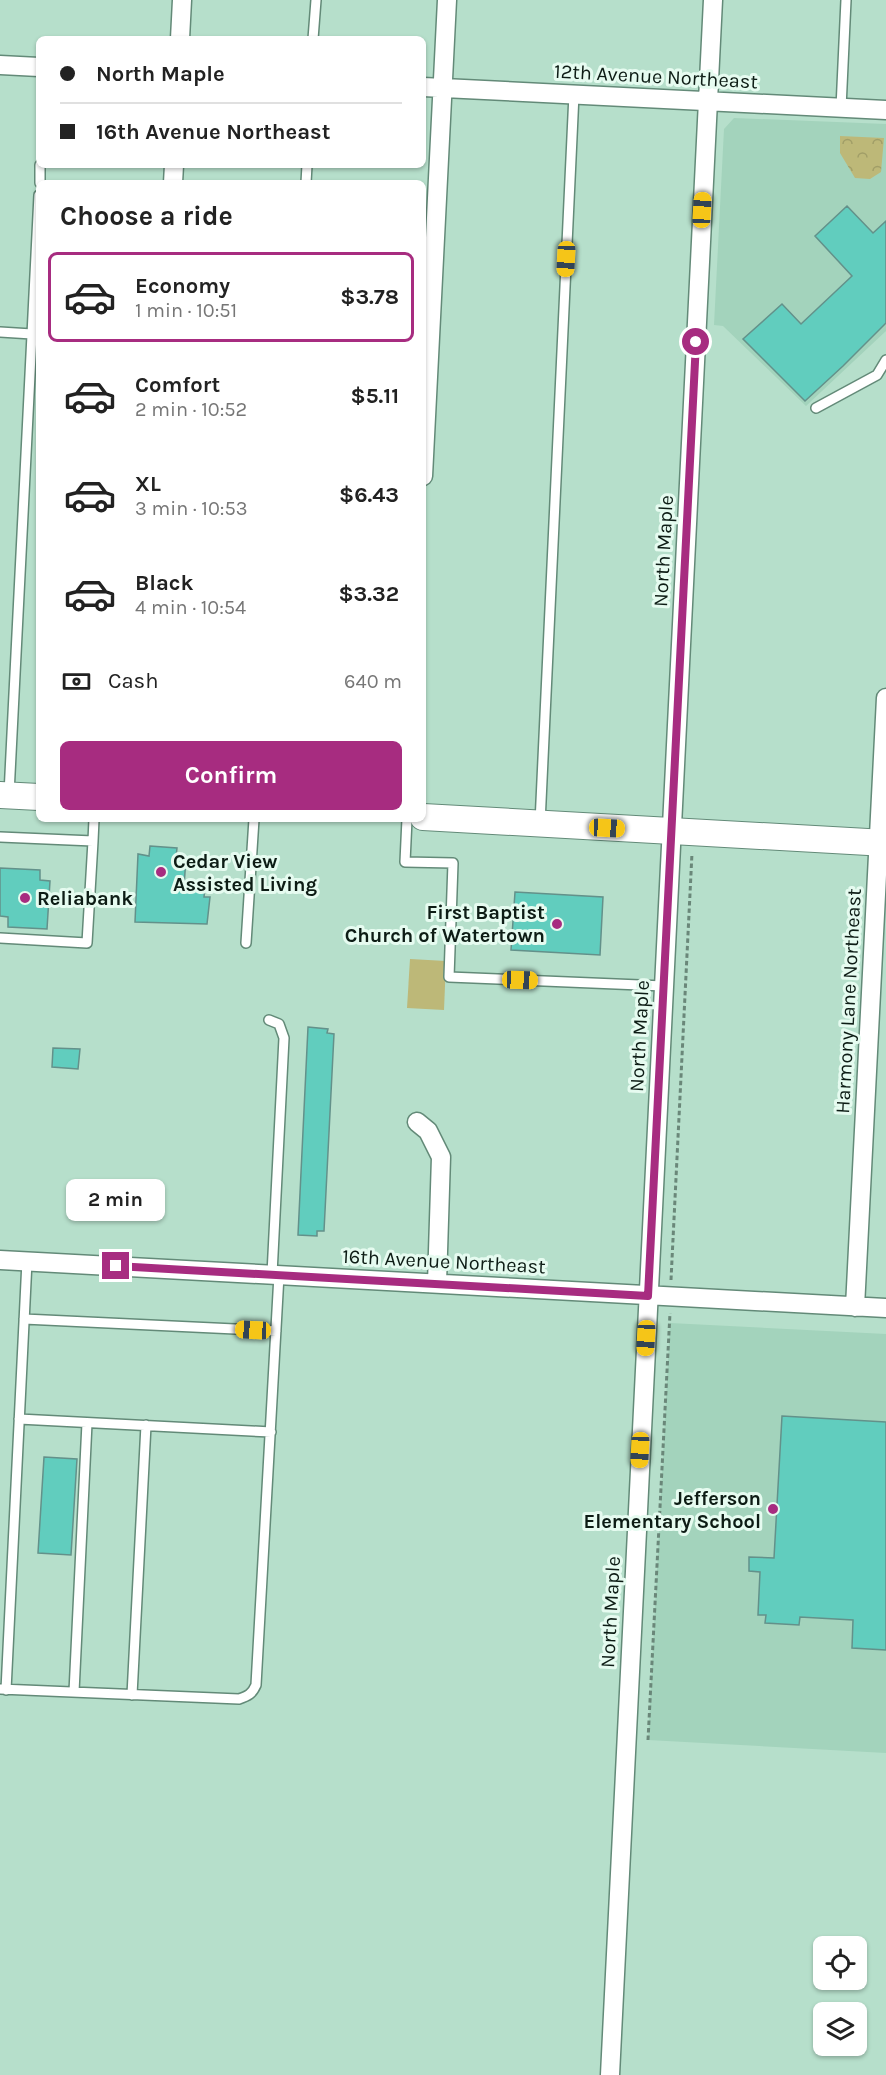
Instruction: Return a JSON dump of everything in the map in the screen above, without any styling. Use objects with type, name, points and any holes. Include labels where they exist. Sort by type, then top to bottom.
[{"type":"main road","points":[[5,795],[36,797]]},
{"type":"main road","points":[[426,817],[882,843]]},
{"type":"street","points":[[180,36],[182,0]]},
{"type":"street","points":[[426,415],[447,0]]},
{"type":"street","name":"North Maple","points":[[610,2075],[713,0]]},
{"type":"street","points":[[0,65],[36,67]]},
{"type":"street","name":"12th Avenue Northeast","points":[[426,87],[886,110]]},
{"type":"street","name":"Harmony Lane Northeast","points":[[855,1306],[882,843],[886,698]]},
{"type":"street","points":[[417,1122],[428,1131],[441,1157],[437,1283]]},
{"type":"street","name":"16th Avenue Northeast","points":[[0,1260],[886,1308]]},
{"type":"lane","points":[[314,36],[316,0]]},
{"type":"lane","points":[[841,108],[846,0]]},
{"type":"lane","points":[[540,824],[574,94]]},
{"type":"lane","points":[[5,795],[36,255]]},
{"type":"lane","points":[[0,332],[32,334]]},
{"type":"lane","points":[[816,408],[877,375],[886,360]]},
{"type":"lane","points":[[0,938],[87,943],[94,822]]},
{"type":"lane","points":[[246,943],[254,822]]},
{"type":"lane","points":[[407,822],[405,862],[453,864],[448,977],[664,986]]},
{"type":"lane","points":[[0,837],[93,841]]},
{"type":"lane","points":[[27,1261],[3,1690],[239,1699],[247,1697],[256,1685],[276,1331],[284,1038],[279,1024],[269,1020]]},
{"type":"lane","points":[[24,1319],[276,1331]]},
{"type":"lane","points":[[19,1419],[271,1432]]},
{"type":"lane","points":[[74,1692],[87,1423]]},
{"type":"lane","points":[[132,1695],[146,1425]]},
{"type":"lane","points":[[0,1576],[11,1576]]},
{"type":"path","points":[[670,1297],[692,853]]},
{"type":"path","points":[[648,1740],[670,1317]]},
{"type":"shaded area","points":[[734,118],[886,124],[886,331],[806,406],[723,326],[714,325],[724,129]]},
{"type":"shaded area","name":"Jefferson Elementary School","points":[[670,1323],[886,1334],[886,1753],[648,1740]]},
{"type":"green space","points":[[840,136],[884,138],[881,172],[870,179],[855,178],[840,153]]},
{"type":"green space","points":[[410,959],[446,961],[444,1010],[407,1008]]},
{"type":"building","points":[[847,206],[873,233],[886,221],[886,323],[805,401],[743,339],[782,304],[801,324],[852,276],[815,236]]},
{"type":"building","name":"Cedar View Assisted Living","points":[[150,846],[177,848],[176,857],[186,858],[184,887],[205,888],[204,897],[210,897],[207,924],[135,922],[138,854],[149,856]]},
{"type":"building","name":"Reliabank","points":[[0,868],[40,870],[40,880],[50,881],[47,929],[8,927],[8,917],[0,916]]},
{"type":"building","name":"First Baptist Church of Watertown","points":[[515,892],[603,897],[600,955],[511,950]]},
{"type":"building","points":[[308,1027],[328,1029],[327,1033],[334,1034],[324,1231],[317,1231],[317,1236],[298,1235]]},
{"type":"building","points":[[53,1048],[80,1049],[78,1069],[52,1067]]},
{"type":"building","points":[[782,1416],[886,1422],[886,1650],[852,1648],[853,1620],[800,1617],[799,1625],[765,1623],[766,1615],[758,1615],[760,1572],[749,1571],[749,1557],[774,1558]]},
{"type":"building","points":[[44,1457],[77,1459],[71,1555],[38,1553]]},
{"type":"place","name":"Cedar View Assisted Living","points":[[161,872]]},
{"type":"place","name":"Reliabank","points":[[25,898]]},
{"type":"place","name":"First Baptist Church of Watertown","points":[[557,924]]},
{"type":"place","name":"Jefferson Elementary School","points":[[773,1509]]},
{"type":"route","points":[[116,1266],[648,1296],[696,342]]}]
